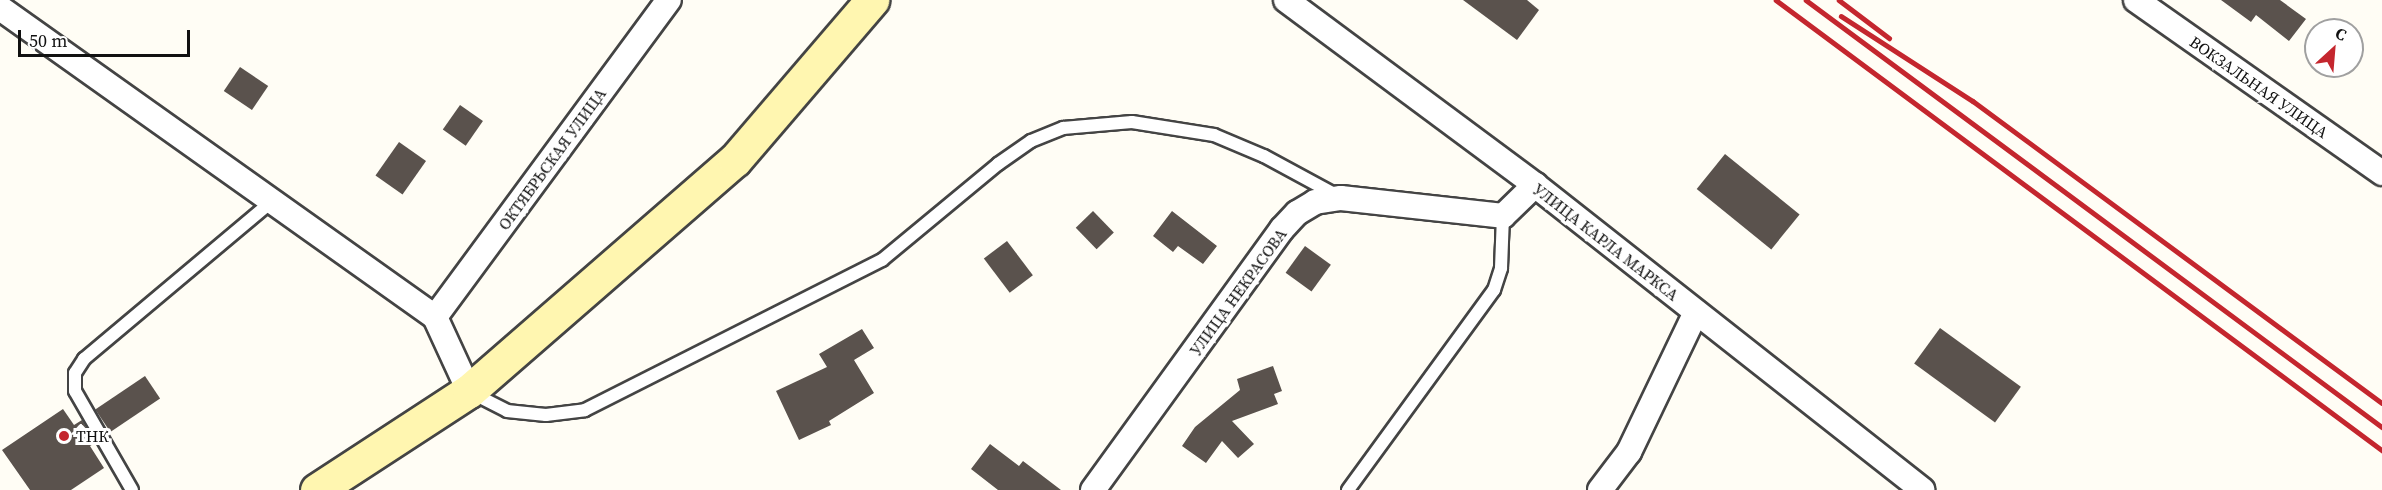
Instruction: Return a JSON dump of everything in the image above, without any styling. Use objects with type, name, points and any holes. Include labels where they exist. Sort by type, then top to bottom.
[{"type":"street","name":"ОКТЯБРЬСКАЯ УЛИЦА","points":[[435,317],[669,0]]},
{"type":"street","points":[[317,490],[469,391],[735,160],[872,0]]},
{"type":"street","name":"УЛИЦА КАРЛА МАРКСА","points":[[1286,0],[1534,185],[1922,490]]},
{"type":"street","name":"ВОКЗАЛЬНАЯ УЛИЦА","points":[[2136,0],[2382,173]]},
{"type":"street","points":[[0,8],[435,317],[469,391]]},
{"type":"street","points":[[1503,216],[1534,185]]},
{"type":"street","name":"УЛИЦА НЕКРАСОВА","points":[[1094,490],[1282,229],[1315,202],[1341,198],[1503,216]]},
{"type":"street","points":[[1600,490],[1629,452],[1696,312]]},
{"type":"lane","points":[[469,391],[507,411],[546,415],[585,410],[882,260],[998,164],[1031,141],[1063,128],[1132,122],[1214,135],[1264,156],[1341,198]]},
{"type":"lane","points":[[132,490],[75,391],[75,373],[84,359],[272,202]]},
{"type":"lane","points":[[1348,490],[1494,290],[1501,268],[1503,216]]},
{"type":"building","points":[[1463,0],[1527,0],[1539,10],[1517,40]]},
{"type":"building","points":[[2221,0],[2280,0],[2305,18],[2289,41],[2256,15],[2251,22]]},
{"type":"building","points":[[240,67],[268,86],[252,110],[224,91]]},
{"type":"building","points":[[460,105],[483,121],[466,146],[443,130]]},
{"type":"building","points":[[399,142],[426,161],[403,195],[375,176]]},
{"type":"building","points":[[1725,154],[1800,214],[1771,249],[1697,189]]},
{"type":"building","points":[[1093,211],[1114,233],[1097,249],[1076,228]]},
{"type":"building","points":[[1172,211],[1217,246],[1203,264],[1178,246],[1173,252],[1153,236]]},
{"type":"building","points":[[1007,241],[1033,275],[1010,293],[984,258]]},
{"type":"building","points":[[1305,246],[1331,265],[1311,292],[1286,273]]},
{"type":"building","points":[[1940,328],[2021,387],[1995,422],[1914,364]]},
{"type":"building","points":[[862,329],[874,348],[854,360],[874,393],[829,421],[831,425],[799,440],[776,391],[827,367],[819,354]]},
{"type":"building","points":[[1273,366],[1282,391],[1274,394],[1278,404],[1232,421],[1254,444],[1238,458],[1222,441],[1206,463],[1182,446],[1195,427],[1240,390],[1237,379]]},
{"type":"building","points":[[145,376],[160,398],[110,432],[95,410]]},
{"type":"building","name":"ТНК","points":[[63,409],[74,425],[82,420],[95,443],[90,446],[104,468],[71,490],[30,490],[2,450]]},
{"type":"building","points":[[990,444],[1019,466],[1023,461],[1061,490],[998,490],[971,469]]},
{"type":"railway","points":[[1776,0],[2382,450]]},
{"type":"railway","points":[[1806,0],[2382,427]]},
{"type":"railway","points":[[1839,0],[1889,38]]},
{"type":"railway","points":[[1841,16],[1973,101],[2382,403]]},
{"type":"place","name":"ТНК","points":[[64,436]]}]
